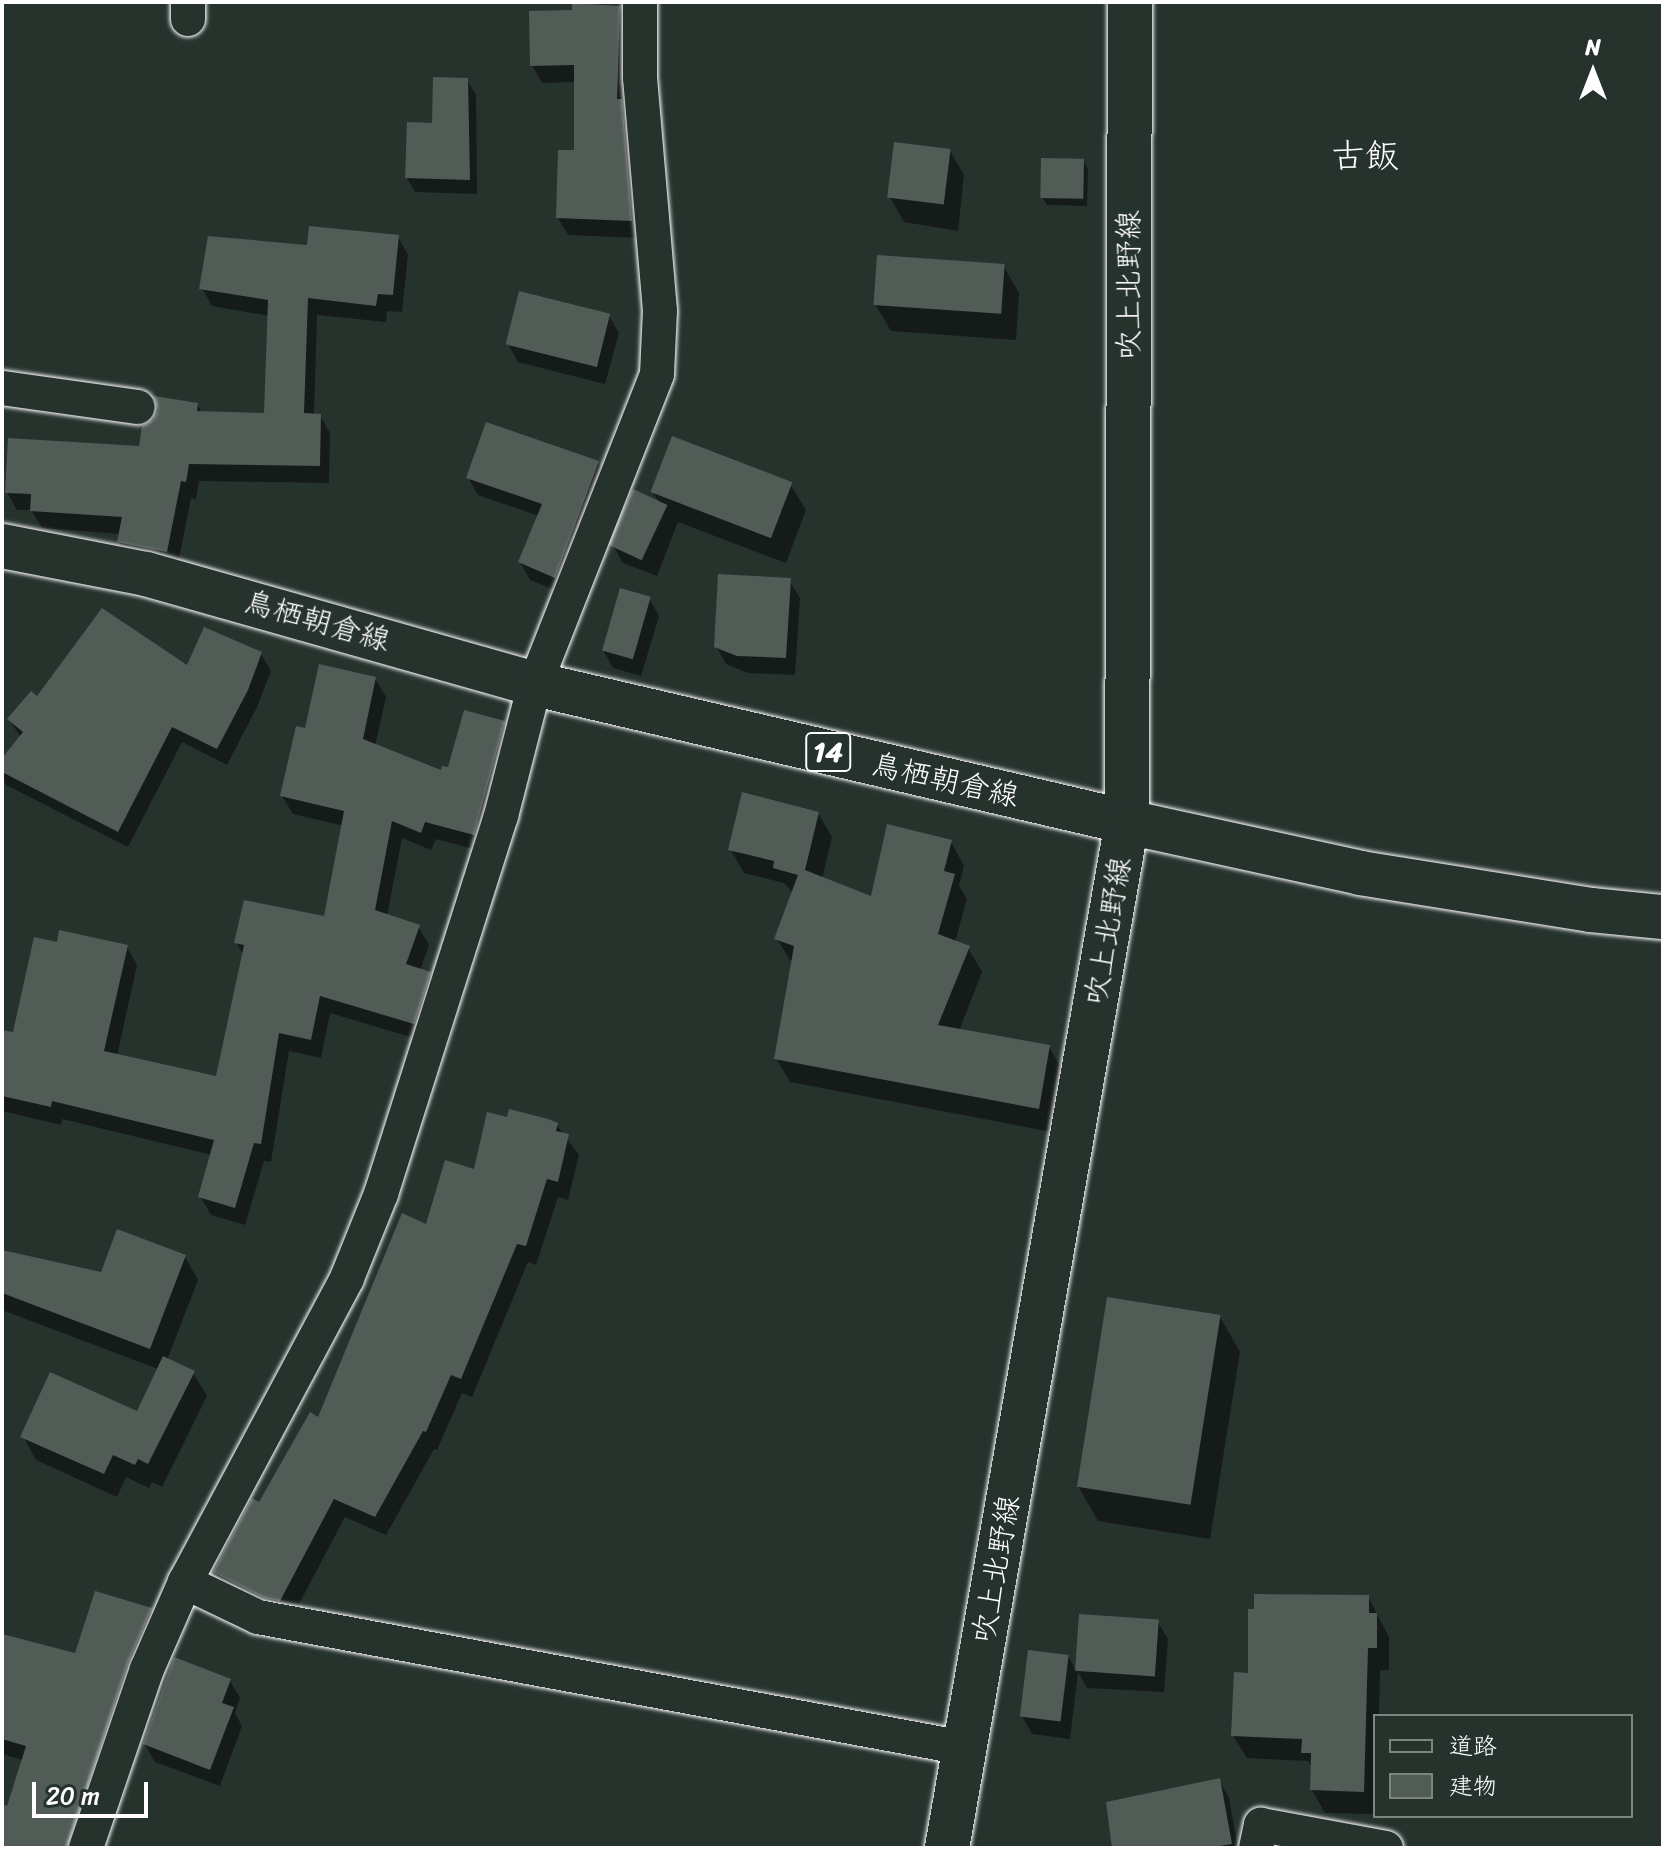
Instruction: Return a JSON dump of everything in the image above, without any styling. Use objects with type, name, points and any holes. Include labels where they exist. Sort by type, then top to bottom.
[{"type":"main road","name":"吹上北野線","points":[[947,1848],[1127,822],[1130,2]]},
{"type":"main road","name":"鳥栖朝倉線","points":[[2,546],[146,574],[535,684],[1127,822],[1360,873],[1591,910],[1663,917]]},
{"type":"street","points":[[86,1848],[147,1669],[185,1582],[347,1278],[381,1194],[501,816],[535,684],[657,374],[660,311],[640,78],[640,2]]},
{"type":"street","points":[[2,388],[138,407]]},
{"type":"street","points":[[185,1582],[258,1617],[964,1748]]},
{"type":"street","points":[[1256,1848],[1261,1825],[1386,1848]]},
{"type":"building","points":[[572,3],[620,6],[617,99],[622,99],[632,221],[556,218],[558,150],[574,150],[574,65],[530,66],[529,11],[572,10]]},
{"type":"building","points":[[433,77],[468,78],[470,180],[405,178],[407,122],[432,123]]},
{"type":"building","points":[[894,142],[951,149],[944,205],[887,198]]},
{"type":"building","points":[[1041,158],[1084,159],[1083,199],[1040,198]]},
{"type":"building","points":[[309,226],[399,235],[393,295],[378,294],[376,306],[308,298],[304,413],[321,414],[320,466],[189,464],[186,482],[181,481],[167,552],[117,542],[122,517],[30,511],[31,494],[5,493],[8,438],[139,446],[142,426],[153,420],[158,411],[154,396],[198,403],[197,411],[264,413],[268,300],[199,289],[208,236],[307,245]]},
{"type":"building","points":[[877,255],[1005,264],[1001,314],[874,305]]},
{"type":"building","points":[[519,291],[610,314],[597,367],[506,344]]},
{"type":"building","points":[[486,422],[599,461],[555,578],[518,562],[542,504],[466,478]]},
{"type":"building","points":[[672,436],[792,482],[771,538],[650,492]]},
{"type":"building","points":[[633,489],[667,505],[642,560],[607,544]]},
{"type":"building","points":[[718,574],[791,578],[786,658],[737,656],[714,647]]},
{"type":"building","points":[[620,588],[651,597],[633,659],[602,650]]},
{"type":"building","points":[[102,608],[187,665],[204,627],[262,652],[248,690],[217,749],[172,727],[118,832],[2,772],[2,758],[23,732],[7,719],[31,691],[37,696]]},
{"type":"building","points":[[319,664],[376,677],[363,739],[441,770],[442,766],[448,767],[464,710],[505,721],[474,835],[425,822],[421,833],[392,821],[375,910],[420,925],[406,964],[431,972],[414,1024],[320,996],[311,1040],[279,1033],[261,1144],[254,1143],[235,1208],[198,1197],[214,1140],[52,1101],[51,1107],[2,1096],[2,1030],[13,1032],[34,937],[57,942],[59,930],[128,945],[104,1051],[216,1076],[244,945],[234,943],[244,900],[324,916],[344,811],[280,796],[296,726],[305,728]]},
{"type":"building","points":[[742,792],[819,812],[805,870],[871,896],[887,824],[952,840],[944,871],[955,874],[938,934],[970,946],[938,1025],[1050,1045],[1039,1109],[774,1059],[794,946],[774,939],[798,875],[773,868],[774,861],[728,850]]},
{"type":"building","points":[[509,1109],[558,1123],[556,1131],[569,1134],[558,1182],[547,1179],[526,1246],[517,1244],[461,1379],[451,1375],[426,1432],[423,1431],[375,1517],[334,1499],[280,1601],[264,1598],[213,1572],[252,1498],[259,1502],[310,1412],[318,1417],[402,1213],[426,1224],[445,1160],[474,1169],[487,1112],[507,1117]]},
{"type":"building","points":[[117,1229],[186,1255],[150,1349],[2,1293],[2,1250],[101,1272]]},
{"type":"building","points":[[1107,1297],[1221,1315],[1191,1505],[1077,1487]]},
{"type":"building","points":[[163,1356],[195,1371],[148,1464],[138,1459],[135,1465],[113,1455],[104,1474],[20,1437],[50,1372],[137,1411]]},
{"type":"building","points":[[95,1591],[152,1608],[128,1663],[67,1848],[2,1848],[2,1804],[7,1806],[26,1746],[2,1739],[2,1634],[75,1653]]},
{"type":"building","points":[[1254,1594],[1369,1595],[1369,1613],[1377,1613],[1377,1648],[1368,1648],[1364,1792],[1310,1790],[1311,1753],[1301,1753],[1302,1739],[1231,1736],[1234,1672],[1248,1673],[1248,1609],[1254,1609]]},
{"type":"building","points":[[1079,1614],[1159,1620],[1155,1676],[1075,1671]]},
{"type":"building","points":[[1028,1650],[1069,1655],[1061,1721],[1020,1717]]},
{"type":"building","points":[[174,1657],[231,1679],[222,1703],[234,1707],[210,1770],[143,1744]]},
{"type":"building","points":[[1220,1778],[1232,1844],[1207,1848],[1112,1848],[1106,1802]]},
{"type":"district","name":"古飯","points":[[1365,157]]}]
